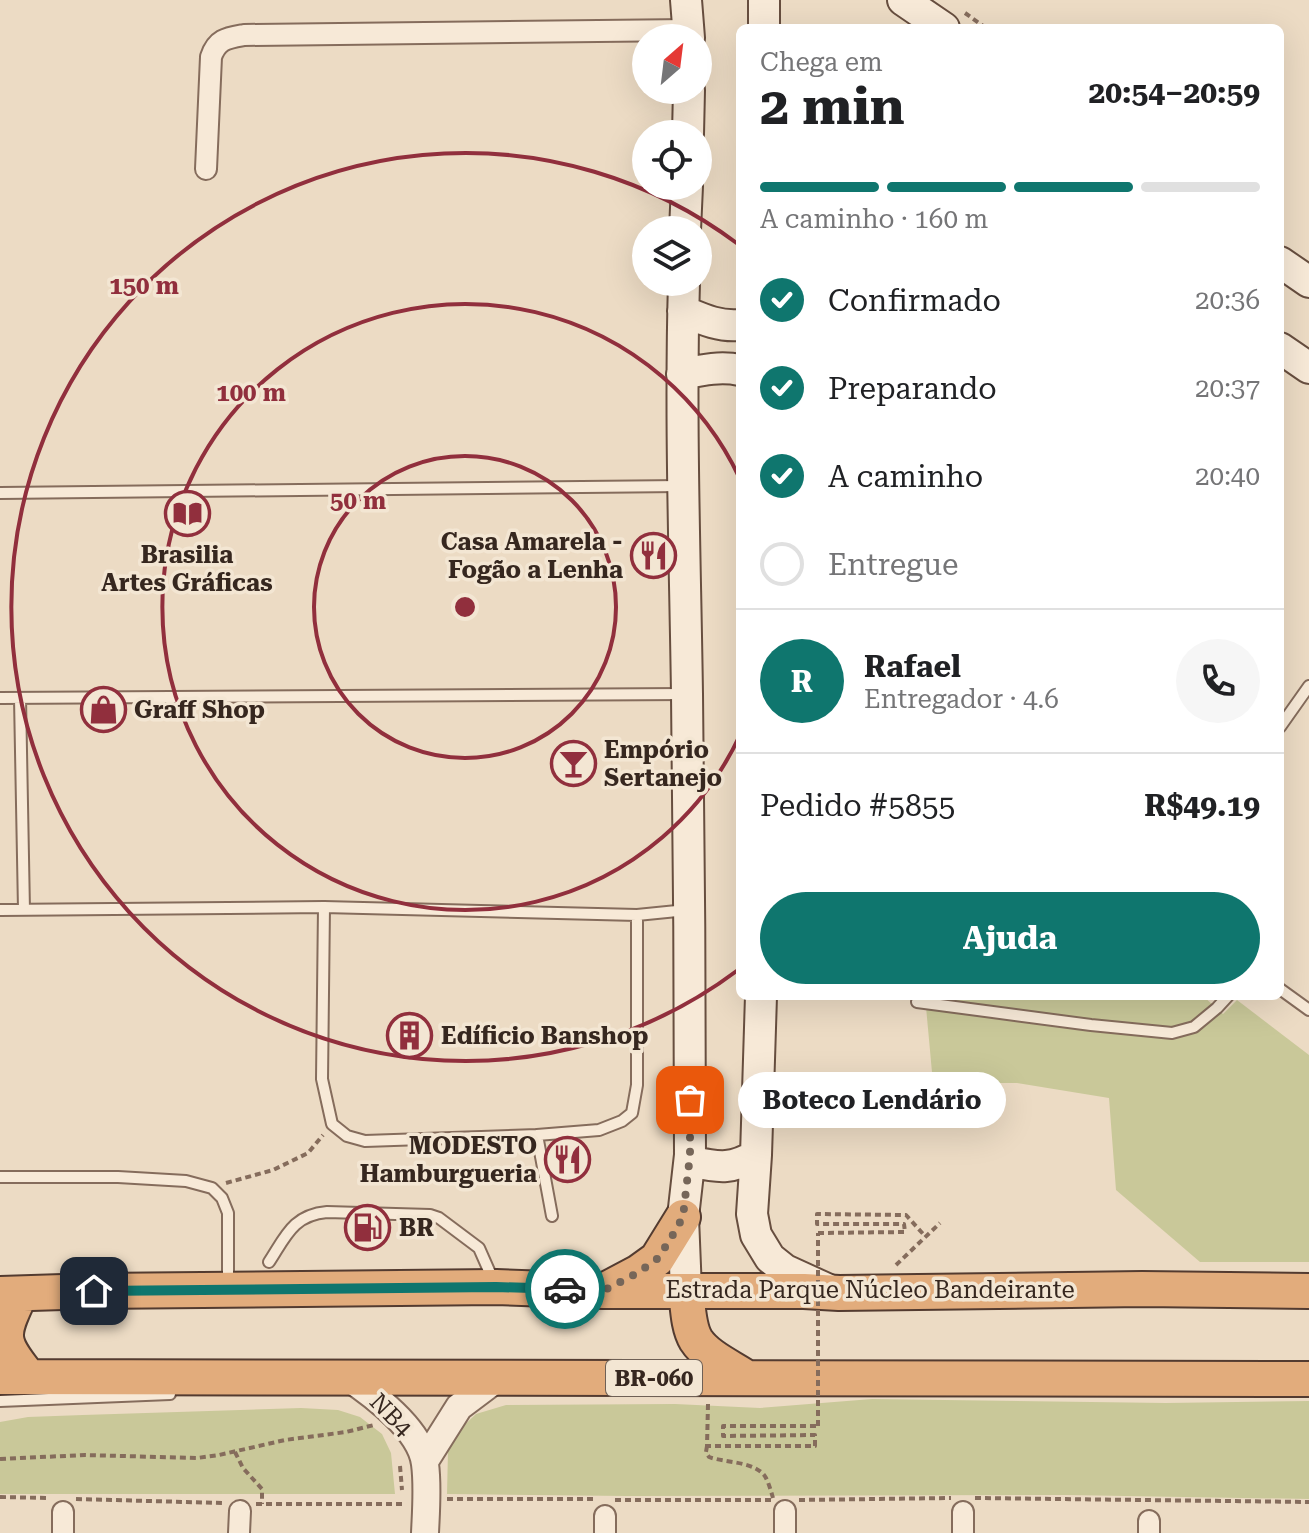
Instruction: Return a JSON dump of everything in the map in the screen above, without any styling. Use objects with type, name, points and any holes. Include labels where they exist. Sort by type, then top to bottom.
[{"type":"highway","points":[[603,1291],[657,1259],[683,1217]]},
{"type":"highway","name":"Estrada Parque Núcleo Bandeirante","points":[[10,1294],[496,1287],[603,1291],[804,1291],[835,1282],[1309,1291]]},
{"type":"highway","points":[[686,1291],[696,1339],[707,1352],[747,1378]]},
{"type":"highway","points":[[10,1294],[2,1337],[14,1377]]},
{"type":"highway","name":"BR-060","points":[[14,1377],[1309,1379]]},
{"type":"main road","points":[[764,0],[764,24]]},
{"type":"main road","points":[[903,0],[938,24]]},
{"type":"main road","points":[[1284,265],[1309,282]]},
{"type":"main road","points":[[684,296],[711,322],[736,325]]},
{"type":"main road","points":[[684,296],[682,374],[690,1155],[683,1217],[686,1291]]},
{"type":"main road","points":[[1284,351],[1309,367]]},
{"type":"main road","points":[[682,374],[709,368],[736,369]]},
{"type":"main road","points":[[761,1000],[752,1214],[756,1235],[770,1258],[785,1270],[835,1282]]},
{"type":"main road","points":[[690,1155],[694,1162],[724,1167],[756,1155]]},
{"type":"street","points":[[206,169],[211,57],[214,47],[227,38],[244,35],[687,23]]},
{"type":"street","name":"NB4","points":[[347,1377],[375,1395],[411,1430],[414,1504],[425,1533]]},
{"type":"street","name":"NB4","points":[[413,1464],[459,1407],[499,1377]]},
{"type":"street","points":[[61,1503],[63,1533]]},
{"type":"street","points":[[238,1506],[239,1533]]},
{"type":"street","points":[[785,1533],[789,1506]]},
{"type":"street","points":[[963,1512],[963,1533]]},
{"type":"lane","points":[[0,493],[683,486]]},
{"type":"lane","points":[[1284,721],[1309,686]]},
{"type":"lane","points":[[0,698],[687,694]]},
{"type":"lane","points":[[20,698],[24,910]]},
{"type":"lane","points":[[0,910],[324,907],[637,915],[689,910]]},
{"type":"lane","points":[[324,907],[322,1079],[332,1124],[347,1136],[365,1141],[599,1130],[622,1121],[632,1113],[637,1085],[637,915]]},
{"type":"lane","points":[[1284,992],[1309,1010]]},
{"type":"lane","points":[[917,1002],[1172,1033],[1194,1027],[1224,1000]]},
{"type":"lane","points":[[537,1135],[552,1216]]},
{"type":"lane","points":[[0,1177],[118,1177],[186,1181],[212,1188],[222,1198],[228,1213],[228,1291]]},
{"type":"lane","points":[[269,1262],[293,1225],[314,1213],[430,1215],[439,1218],[479,1248],[496,1287]]},
{"type":"lane","points":[[198,1389],[266,1377]]},
{"type":"lane","points":[[0,1401],[185,1391]]},
{"type":"path","points":[[212,1188],[273,1170],[308,1153],[332,1124]]},
{"type":"path","points":[[707,1446],[815,1446],[815,1435],[723,1436],[723,1426],[818,1426],[818,1233],[905,1232],[904,1224],[817,1224],[817,1214],[906,1215],[925,1236]]},
{"type":"path","points":[[894,1267],[940,1223]]},
{"type":"path","points":[[785,1270],[835,1282]]},
{"type":"path","points":[[0,1497],[61,1503],[238,1506],[414,1504],[442,1499],[774,1500],[761,1471],[709,1457],[706,1452],[707,1412]]},
{"type":"path","points":[[0,1459],[85,1455],[197,1458],[285,1440],[346,1432],[379,1423],[371,1418]]},
{"type":"path","points":[[235,1451],[243,1468],[262,1489],[262,1504]]},
{"type":"path","points":[[413,1464],[414,1504]]},
{"type":"path","points":[[789,1506],[1003,1498],[1309,1502]]},
{"type":"green space","points":[[925,1000],[1207,1000],[1223,1014],[1237,1000],[1309,1055],[1309,1262],[1200,1262],[1116,1190],[1109,1098],[1017,1083],[933,1083]]},
{"type":"green space","points":[[872,1399],[1166,1403],[1309,1401],[1309,1499],[1067,1495],[447,1494],[448,1451],[457,1432],[476,1414],[506,1405],[675,1404],[760,1408]]},
{"type":"green space","points":[[301,1408],[338,1410],[360,1417],[382,1434],[391,1453],[395,1494],[0,1494],[0,1422],[28,1417]]},
{"type":"way so far","points":[[565,1289],[603,1291],[657,1259],[670,1240],[683,1217],[690,1155],[690,1100]]},
{"type":"place","name":"Brasilia Artes Gráficas","points":[[187,513]]},
{"type":"place","name":"Casa Amarela - Fogão a Lenha","points":[[654,556]]},
{"type":"place","name":"Graff Shop","points":[[103,710]]},
{"type":"place","name":"Empório Sertanejo","points":[[573,764]]},
{"type":"place","name":"Edíficio Banshop","points":[[410,1036]]},
{"type":"place","name":"Boteco Lendário","points":[[690,1100]]},
{"type":"place","name":"MODESTO Hamburgueria","points":[[568,1160]]},
{"type":"place","name":"BR","points":[[368,1228]]},
{"type":"route","points":[[94,1291],[565,1289]]}]
